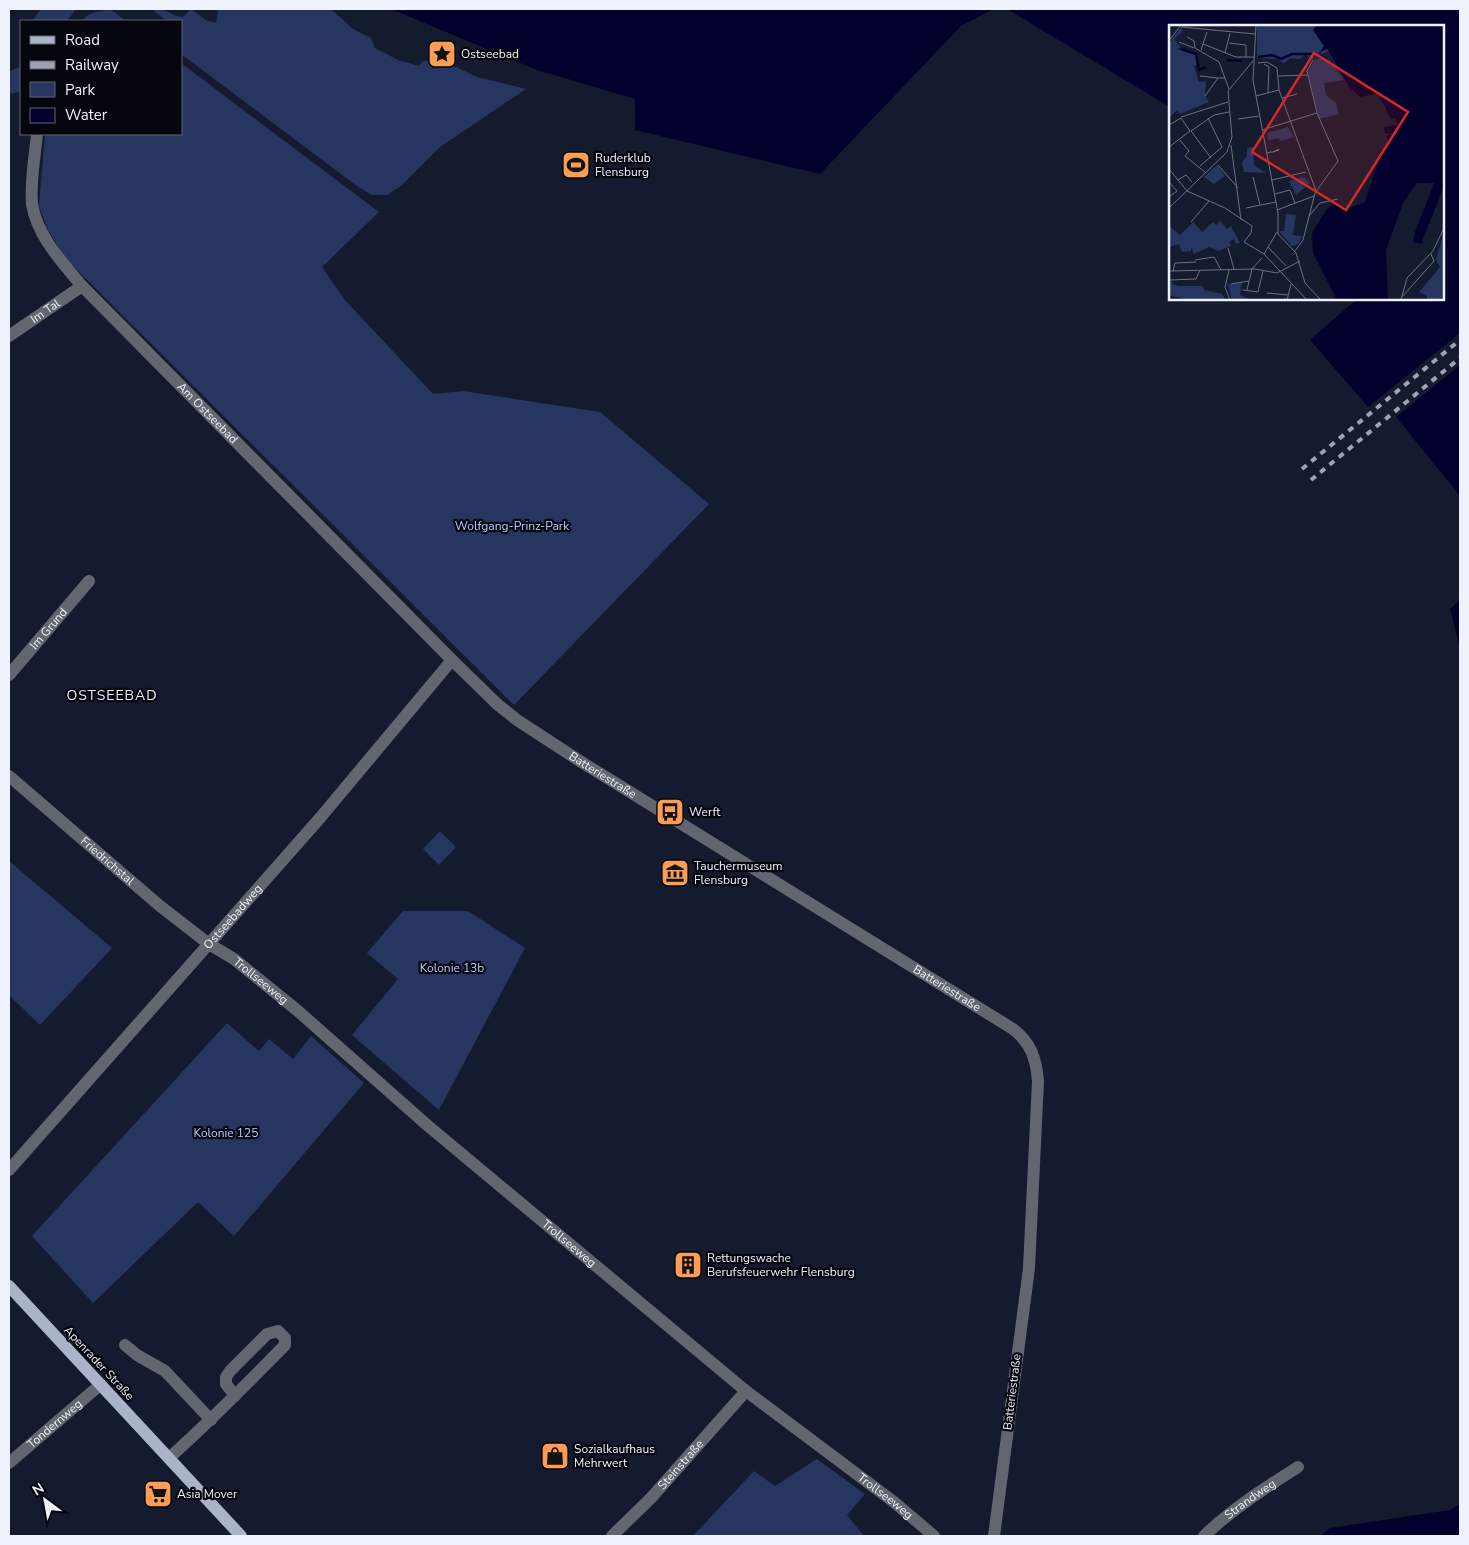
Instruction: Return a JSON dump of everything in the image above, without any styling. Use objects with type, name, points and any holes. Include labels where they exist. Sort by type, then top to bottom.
[{"type":"main road","name":"Apenrader Straße","points":[[9,1286],[241,1536]]},
{"type":"street","name":"Am Ostseebad","points":[[37,135],[32,204],[38,224],[52,250],[82,286],[452,660]]},
{"type":"street","name":"Im Tal","points":[[9,336],[82,286]]},
{"type":"street","name":"Im Grund","points":[[9,675],[89,581]]},
{"type":"street","name":"Ostseebadweg","points":[[9,1170],[320,818],[452,660]]},
{"type":"street","name":"Batteriestraße","points":[[452,660],[497,704],[517,720],[1013,1029],[1024,1038],[1032,1049],[1037,1066],[1038,1081],[1031,1247],[994,1536]]},
{"type":"street","name":"Friedrichstal","points":[[9,776],[160,906],[209,944]]},
{"type":"street","name":"Trollseeweg","points":[[209,944],[234,959],[298,1011],[427,1126],[746,1391],[894,1502],[934,1536]]},
{"type":"street","points":[[169,1458],[211,1420],[235,1396],[285,1345],[285,1338],[278,1331],[267,1334],[226,1377],[226,1384],[235,1396]]},
{"type":"street","points":[[125,1344],[137,1355],[165,1370],[211,1420]]},
{"type":"street","name":"Tondernweg","points":[[9,1463],[100,1385]]},
{"type":"street","name":"Steinstraße","points":[[612,1536],[657,1491],[746,1391]]},
{"type":"street","name":"Strandweg","points":[[1204,1536],[1215,1525],[1260,1491],[1298,1467]]},
{"type":"green space","points":[[41,9],[76,9],[68,20],[33,20]]},
{"type":"green space","points":[[156,9],[164,10],[183,17],[191,9],[206,20],[216,23],[218,12],[216,9],[331,9],[353,29],[371,38],[375,48],[398,60],[419,66],[423,61],[434,60],[444,63],[449,67],[456,67],[477,77],[526,89],[440,147],[401,186],[387,195],[372,195],[357,186],[182,55],[182,20],[166,20],[154,11]]},
{"type":"green space","points":[[111,10],[125,20],[83,20],[91,13]]},
{"type":"green space","name":"Wolfgang-Prinz-Park","points":[[182,64],[379,212],[322,267],[344,299],[433,394],[463,391],[600,412],[709,504],[514,705],[66,259],[48,230],[39,206],[45,135],[182,135]]},
{"type":"green space","points":[[20,67],[20,91],[11,94],[9,71]]},
{"type":"green space","points":[[440,831],[456,847],[439,865],[423,849]]},
{"type":"green space","points":[[9,861],[112,948],[40,1025],[9,995]]},
{"type":"green space","name":"Kolonie 13b","points":[[403,911],[468,911],[525,948],[439,1110],[352,1035],[398,979],[367,953]]},
{"type":"green space","name":"Kolonie 125","points":[[227,1023],[259,1051],[269,1039],[293,1059],[311,1036],[364,1083],[234,1236],[198,1202],[93,1303],[32,1236]]},
{"type":"green space","points":[[817,1459],[865,1494],[847,1515],[864,1536],[693,1536],[754,1471],[775,1486]]},
{"type":"water","points":[[391,9],[994,9],[961,26],[820,174],[635,130],[635,99],[537,70]]},
{"type":"water","points":[[1007,9],[1460,9],[1460,333],[1368,407],[1310,340],[1356,300],[1444,300],[1444,25],[1169,25],[1169,106]]},
{"type":"water","points":[[1460,365],[1460,496],[1396,417]]},
{"type":"water","points":[[1460,600],[1460,649],[1450,609]]},
{"type":"water","points":[[1460,1504],[1460,1536],[1320,1536],[1330,1528],[1450,1510]]},
{"type":"railway","points":[[1302,469],[1460,340]]},
{"type":"railway","points":[[1311,480],[1460,358]]},
{"type":"place","name":"Ostseebad","points":[[442,54]]},
{"type":"place","name":"Ruderklub Flensburg","points":[[576,165]]},
{"type":"place","name":"Werft","points":[[670,812]]},
{"type":"place","name":"Tauchermuseum Flensburg","points":[[675,873]]},
{"type":"place","name":"Rettungswache Berufsfeuerwehr Flensburg","points":[[688,1265]]},
{"type":"place","name":"Sozialkaufhaus Mehrwert","points":[[555,1456]]},
{"type":"place","name":"Asia Mover","points":[[158,1494]]},
{"type":"district","name":"OSTSEEBAD","points":[[112,695]]}]
